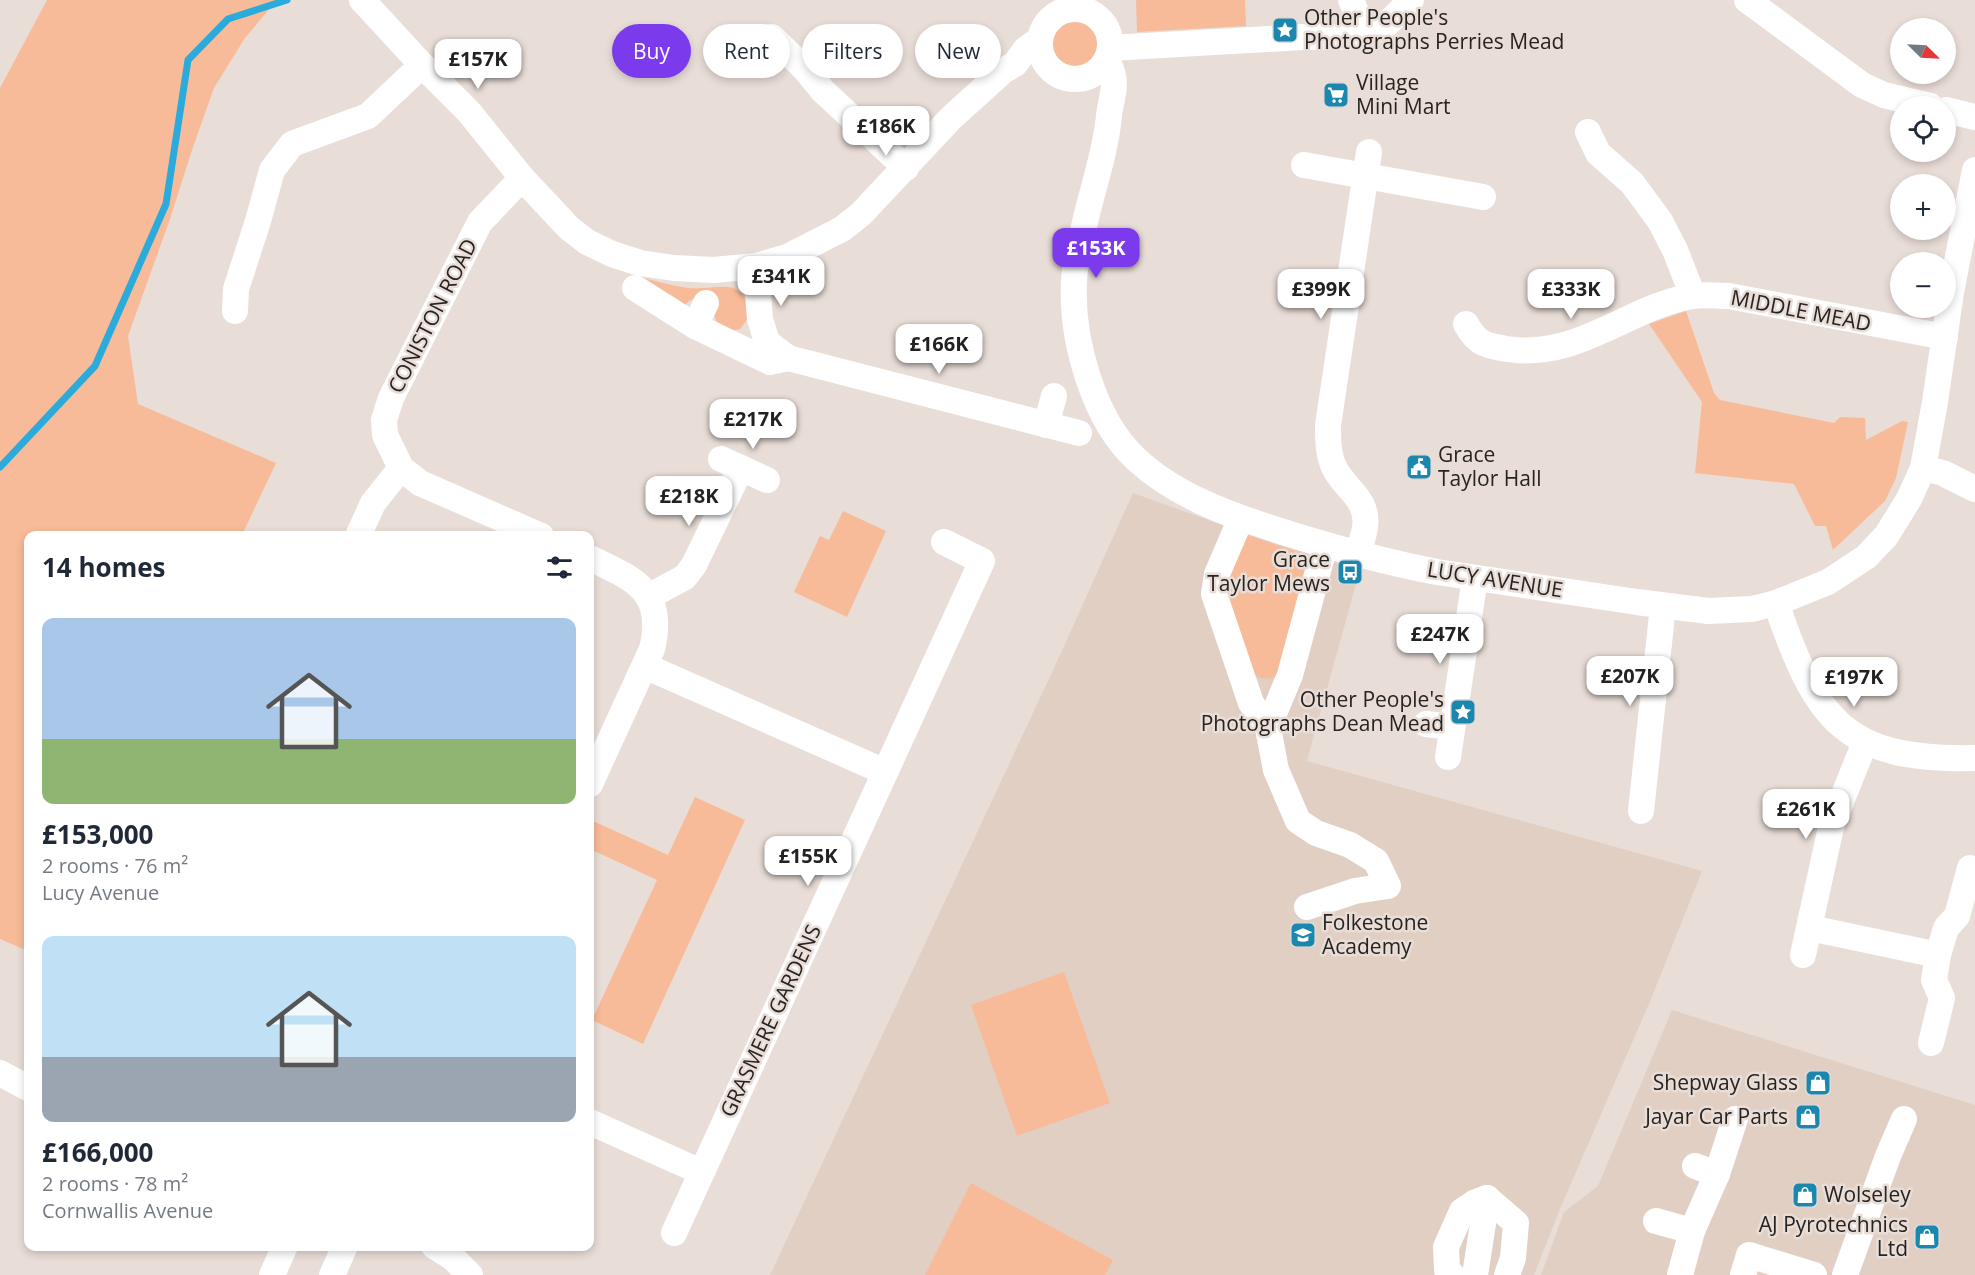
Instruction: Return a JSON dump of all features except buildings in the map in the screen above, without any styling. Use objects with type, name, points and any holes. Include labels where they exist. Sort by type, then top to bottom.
[{"type":"street","points":[[362,0],[422,65],[470,112],[522,178],[586,242],[640,263],[674,268],[714,270],[756,266],[787,257],[842,229],[861,214],[951,118],[1003,71],[1015,64],[1026,49],[1040,39]]},
{"type":"street","points":[[1351,0],[1365,33]]},
{"type":"street","points":[[1109,53],[1302,37],[1348,37],[1385,26],[1411,0]]},
{"type":"street","points":[[1747,0],[1862,85],[1890,96]]},
{"type":"street","points":[[1093,6],[1107,27],[1110,37],[1109,53],[1097,72],[1078,80],[1063,77],[1045,62],[1040,39],[1046,25],[1059,12],[1093,6]]},
{"type":"street","name":"LUCY AVENUE","points":[[1109,53],[1114,77],[1112,104],[1105,146],[1083,230],[1074,282],[1077,330],[1083,360],[1099,405],[1126,448],[1136,459],[1152,473],[1191,497],[1241,518],[1325,545],[1404,566],[1663,606],[1708,611],[1752,609],[1776,603],[1828,582],[1866,557],[1886,536],[1909,499],[1923,468],[1951,292],[1969,234],[1975,170]]},
{"type":"street","points":[[790,54],[802,66]]},
{"type":"street","points":[[1015,64],[1053,71]]},
{"type":"street","points":[[235,310],[236,289],[272,170],[292,144],[368,116],[422,65]]},
{"type":"street","points":[[812,78],[823,91],[906,168]]},
{"type":"street","points":[[1078,80],[1109,114]]},
{"type":"street","points":[[1956,112],[1975,117]]},
{"type":"street","points":[[1588,132],[1598,153],[1632,183],[1660,221],[1675,250],[1693,296]]},
{"type":"street","points":[[1304,165],[1367,163],[1483,196]]},
{"type":"street","points":[[1358,554],[1365,526],[1364,515],[1356,494],[1334,467],[1328,440],[1328,425],[1367,163]]},
{"type":"street","name":"CONISTON ROAD","points":[[522,178],[480,222],[391,398],[384,420],[385,435],[401,468],[420,483],[530,531]]},
{"type":"street","points":[[756,266],[760,319],[767,342],[788,358],[1079,433]]},
{"type":"street","points":[[634,288],[700,314],[770,362],[788,358]]},
{"type":"street","name":"MIDDLE MEAD","points":[[1467,324],[1474,338],[1486,345],[1534,351],[1562,347],[1665,304],[1693,296],[1729,296],[1945,337]]},
{"type":"street","points":[[1046,424],[1054,396]]},
{"type":"street","points":[[648,597],[685,577],[694,565],[731,464],[766,480]]},
{"type":"street","points":[[360,531],[374,503],[401,468]]},
{"type":"street","points":[[1923,468],[1943,473],[1975,489]]},
{"type":"street","points":[[1241,518],[1217,574],[1214,594],[1251,704],[1268,728],[1276,770],[1298,821],[1316,833],[1350,845],[1376,861],[1388,886],[1354,891],[1307,906]]},
{"type":"street","name":"GRASMERE GARDENS","points":[[674,1233],[982,561],[944,542]]},
{"type":"street","points":[[1268,728],[1290,675],[1325,545]]},
{"type":"street","points":[[594,560],[642,586],[655,615],[656,625],[652,649],[645,666],[594,775]]},
{"type":"street","points":[[1448,757],[1475,578]]},
{"type":"street","points":[[1776,603],[1795,655],[1820,704],[1831,717],[1865,741],[1891,752],[1920,757],[1975,758]]},
{"type":"street","points":[[1641,812],[1663,606]]},
{"type":"street","points":[[645,666],[885,772]]},
{"type":"street","points":[[1426,724],[1452,727]]},
{"type":"street","points":[[1803,955],[1832,826],[1865,741]]},
{"type":"street","points":[[1931,1043],[1942,998],[1934,980],[1938,955],[1946,928],[1957,916],[1970,868]]},
{"type":"street","points":[[1810,928],[1938,955]]},
{"type":"street","points":[[0,1073],[24,1086]]},
{"type":"street","points":[[1680,1275],[1706,1170],[1735,1119]]},
{"type":"street","points":[[1845,1275],[1888,1156],[1904,1119]]},
{"type":"street","points":[[594,1124],[701,1172]]},
{"type":"street","points":[[1452,1275],[1447,1270],[1446,1247],[1455,1225],[1462,1211],[1487,1198]]},
{"type":"street","points":[[1475,1275],[1487,1198]]},
{"type":"street","points":[[1487,1198],[1516,1223],[1513,1258],[1507,1275]]},
{"type":"street","points":[[1656,1221],[1692,1231]]},
{"type":"street","points":[[272,1275],[283,1251]]},
{"type":"street","points":[[332,1275],[343,1251]]},
{"type":"street","points":[[442,1251],[453,1258],[470,1275]]},
{"type":"street","points":[[1743,1275],[1749,1256],[1814,1275]]},
{"type":"shaded area","points":[[47,0],[277,0],[245,38],[214,88],[128,336],[138,404],[276,463],[244,531],[24,531],[24,949],[0,939],[0,88]]},
{"type":"shaded area","points":[[1136,0],[1245,0],[1246,26],[1137,32]]},
{"type":"shaded area","points":[[1075,20],[1084,21],[1091,27],[1097,34],[1097,52],[1091,59],[1084,65],[1075,66],[1066,65],[1059,59],[1053,52],[1052,43],[1053,34],[1059,27],[1066,21]]},
{"type":"shaded area","points":[[638,277],[688,288],[728,287],[736,289],[747,303],[750,316],[740,329],[731,331],[719,326],[703,292],[684,305]]},
{"type":"shaded area","points":[[1686,311],[1714,393],[1720,400],[1834,423],[1840,417],[1865,418],[1866,440],[1902,421],[1908,422],[1896,478],[1885,501],[1833,550],[1826,526],[1815,526],[1794,484],[1695,473],[1702,402],[1649,324]]},
{"type":"shaded area","name":"Folkestone Academy","points":[[1133,493],[1247,534],[1360,570],[1307,761],[1702,871],[1651,999],[1560,1209],[1534,1275],[770,1275],[1055,666]]},
{"type":"shaded area","points":[[843,511],[886,531],[847,617],[794,592],[820,536],[829,540]]},
{"type":"shaded area","points":[[1241,533],[1314,558],[1279,675],[1270,678],[1259,677],[1249,669],[1223,587]]},
{"type":"shaded area","points":[[695,797],[745,820],[643,1044],[594,1021],[594,1016],[657,880],[594,851],[594,821],[668,855]]},
{"type":"shaded area","points":[[1064,972],[1110,1103],[1017,1136],[971,1005]]},
{"type":"shaded area","points":[[1672,1010],[1975,1105],[1975,1275],[1541,1275],[1564,1212],[1598,1186]]},
{"type":"shaded area","points":[[971,1183],[1113,1260],[1105,1275],[925,1275]]},
{"type":"waterway","points":[[0,467],[95,366],[166,204],[188,60],[228,19],[287,0]]},
{"type":"place","name":"Other People's Photographs Perries Mead","points":[[1285,30]]},
{"type":"place","name":"Village Mini Mart","points":[[1336,95]]},
{"type":"place","name":"Grace Taylor Hall","points":[[1419,467]]},
{"type":"place","name":"Grace Taylor Mews","points":[[1350,572]]},
{"type":"place","name":"Other People's Photographs Dean Mead","points":[[1463,712]]},
{"type":"place","name":"Folkestone Academy","points":[[1303,935]]},
{"type":"place","name":"Shepway Glass","points":[[1818,1083]]},
{"type":"place","name":"Jayar Car Parts","points":[[1808,1117]]},
{"type":"place","name":"Wolseley","points":[[1805,1195]]},
{"type":"place","name":"AJ Pyrotechnics Ltd","points":[[1927,1237]]}]
